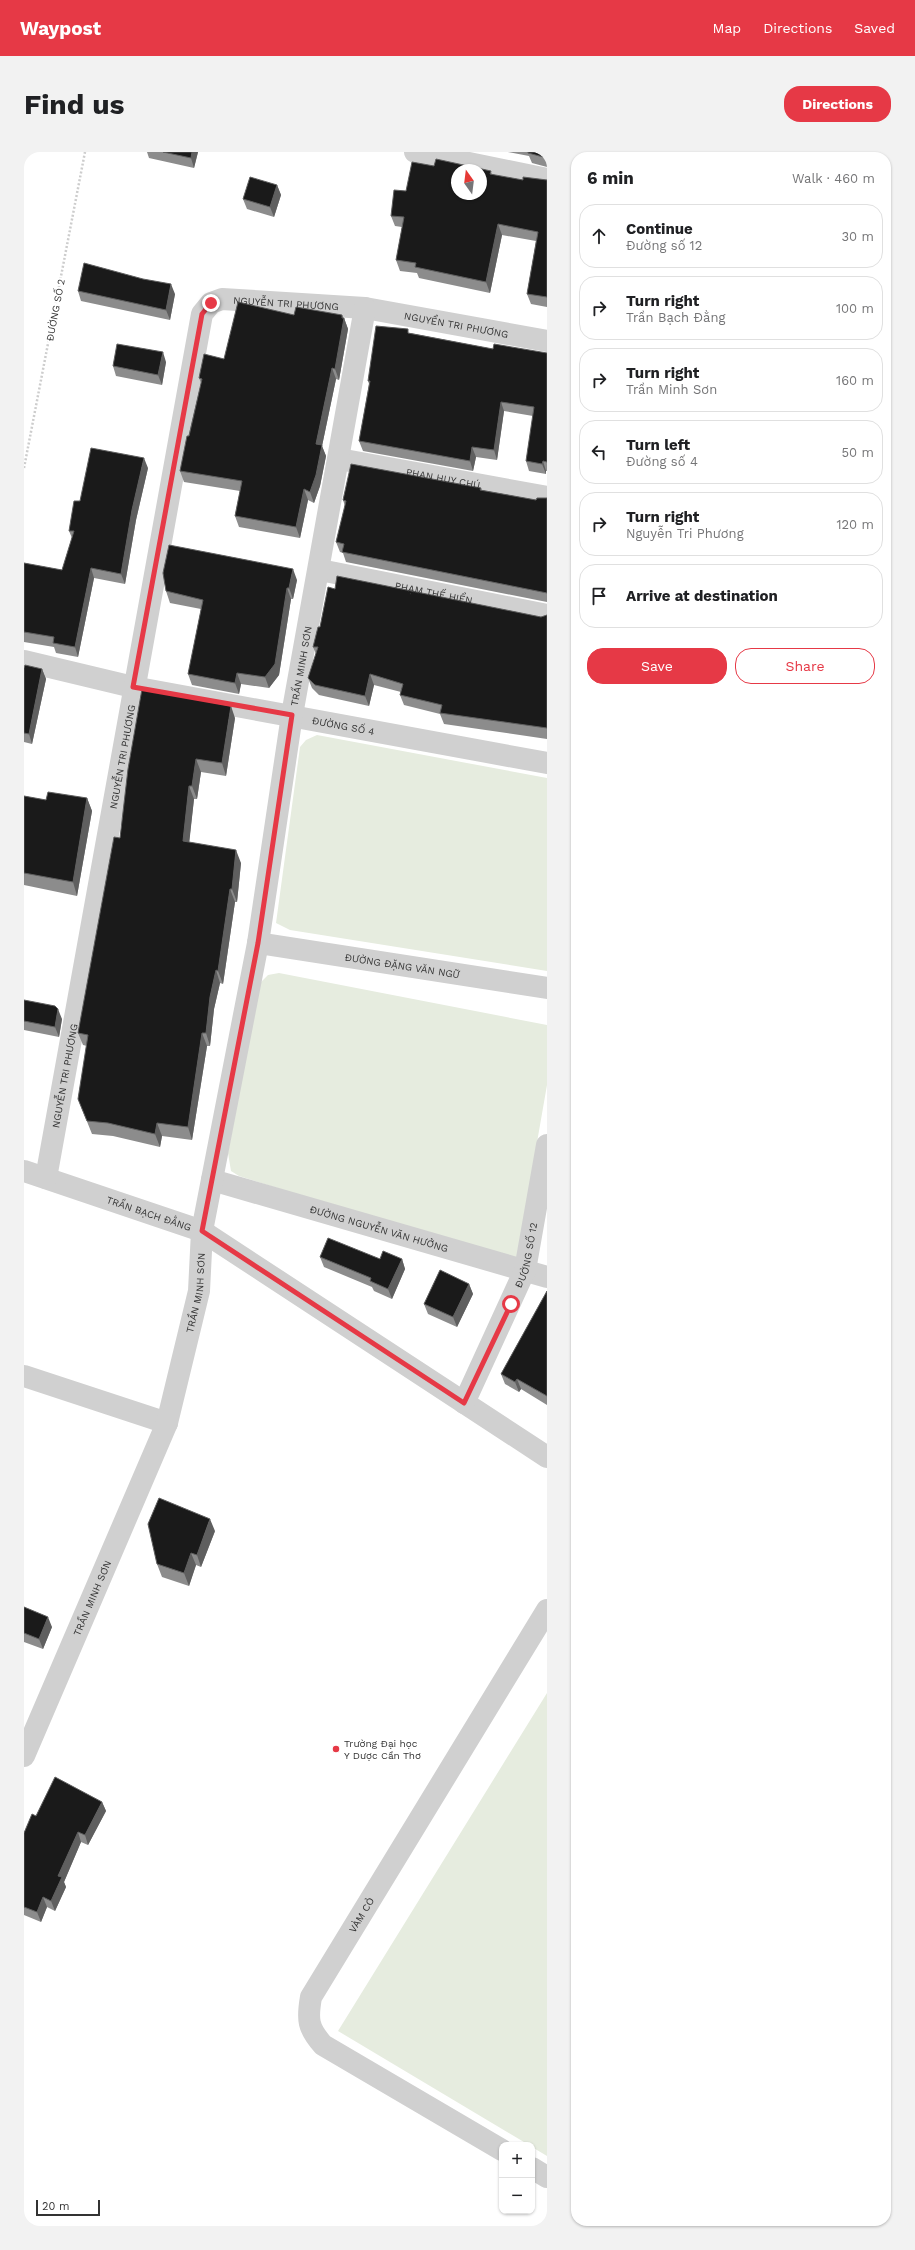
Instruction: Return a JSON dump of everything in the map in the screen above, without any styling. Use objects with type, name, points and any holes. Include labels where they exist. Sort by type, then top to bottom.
[{"type":"street","points":[[415,152],[547,179]]},
{"type":"street","name":"NGUYỄN TRI PHƯƠNG","points":[[46,1178],[133,687],[202,314],[211,303],[222,299],[365,308]]},
{"type":"street","name":"NGUYỂN TRI PHƯƠNG","points":[[365,308],[547,342]]},
{"type":"street","name":"TRẦN MINH SƠN","points":[[24,1756],[167,1423],[199,1292],[202,1231],[258,943],[292,715],[320,570],[365,308]]},
{"type":"street","name":"PHAN HUY CHÚ","points":[[339,459],[547,497]]},
{"type":"street","name":"PHẠM THẾ HIỂN","points":[[320,570],[547,615]]},
{"type":"street","name":"ĐƯỜNG SỐ 4","points":[[24,661],[133,687],[547,763]]},
{"type":"street","name":"ĐƯỜNG ĐẶNG VĂN NGỮ","points":[[258,943],[547,988]]},
{"type":"street","name":"ĐƯỜNG SỐ 12","points":[[464,1403],[525,1270],[547,1145]]},
{"type":"street","name":"TRẦN BẠCH ĐẰNG","points":[[24,1171],[202,1231],[547,1456]]},
{"type":"street","name":"ĐƯỜNG NGUYỄN VĂN HƯỞNG","points":[[212,1180],[547,1277]]},
{"type":"street","points":[[24,1376],[167,1423]]},
{"type":"street","name":"VÀM CỎ","points":[[499,2148],[323,2045],[311,2032],[308,2013],[311,1997],[547,1610]]},
{"type":"street","points":[[535,2170],[547,2177]]},
{"type":"path","name":"ĐƯỜNG SỐ 2","points":[[24,468],[85,152]]},
{"type":"shaded area","points":[[317,735],[547,778],[547,971],[290,930],[276,923],[300,747],[306,740]]},
{"type":"shaded area","points":[[279,973],[547,1025],[547,1085],[536,1148],[522,1253],[513,1262],[239,1176],[231,1171],[228,1153],[259,984],[268,975]]},
{"type":"shaded area","points":[[547,1693],[547,2156],[535,2149],[535,2142],[524,2142],[338,2031]]},
{"type":"building","points":[[163,152],[192,152],[191,158]]},
{"type":"building","points":[[547,152],[547,158],[528,153]]},
{"type":"building","points":[[436,159],[459,164],[451,164],[451,200],[487,200],[487,170],[491,171],[490,174],[523,180],[523,177],[547,180],[547,297],[527,294],[538,232],[498,224],[486,282],[415,267],[416,263],[396,260],[404,217],[391,216],[394,190],[406,191],[412,162],[434,166]]},
{"type":"building","points":[[250,177],[277,185],[270,207],[243,199]]},
{"type":"building","points":[[84,263],[143,279],[171,284],[166,310],[78,291]]},
{"type":"building","points":[[238,302],[294,315],[296,307],[342,315],[342,318],[344,318],[335,369],[332,368],[316,444],[322,445],[316,475],[310,492],[304,489],[296,527],[235,516],[242,481],[180,471],[187,436],[189,436],[202,379],[199,378],[204,354],[224,359]]},
{"type":"building","points":[[376,326],[408,329],[408,333],[493,349],[494,344],[547,353],[547,462],[543,461],[542,464],[526,461],[534,407],[501,402],[494,450],[472,447],[470,461],[359,441],[370,381],[368,381]]},
{"type":"building","points":[[117,344],[163,352],[158,375],[113,366]]},
{"type":"building","points":[[91,448],[144,458],[132,510],[121,574],[91,568],[75,647],[53,643],[54,637],[24,632],[24,563],[62,570],[74,531],[69,531],[74,501],[80,501]]},
{"type":"building","points":[[351,464],[481,488],[480,490],[536,500],[537,498],[547,498],[547,593],[342,552],[344,544],[336,542],[346,501],[343,500]]},
{"type":"building","points":[[169,545],[293,569],[289,588],[287,588],[275,664],[265,677],[237,673],[235,683],[188,674],[203,600],[166,591],[163,573]]},
{"type":"building","points":[[337,576],[541,617],[547,615],[547,728],[440,713],[442,705],[400,695],[403,684],[370,674],[365,696],[315,685],[308,678],[318,647],[313,647],[318,627],[320,627],[328,587],[335,589]]},
{"type":"building","points":[[25,665],[42,669],[29,734],[24,733]]},
{"type":"building","points":[[142,689],[231,706],[222,763],[196,759],[192,786],[189,786],[183,841],[236,850],[232,889],[230,889],[218,971],[216,970],[210,997],[206,1033],[202,1033],[188,1127],[157,1123],[155,1134],[108,1123],[87,1121],[78,1099],[88,1035],[78,1033],[114,837],[120,838],[128,769]]},
{"type":"building","points":[[48,792],[87,798],[73,882],[24,873],[24,796],[46,800]]},
{"type":"building","points":[[24,1000],[55,1006],[58,1009],[55,1027],[24,1021]]},
{"type":"building","points":[[328,1238],[380,1259],[383,1251],[402,1259],[388,1289],[370,1281],[371,1278],[320,1257]]},
{"type":"building","points":[[440,1270],[469,1284],[453,1317],[424,1304]]},
{"type":"building","points":[[547,1291],[547,1396],[517,1379],[515,1382],[501,1374]]},
{"type":"building","points":[[159,1498],[210,1519],[197,1555],[191,1553],[184,1573],[157,1564],[148,1524]]},
{"type":"building","points":[[24,1607],[48,1617],[39,1639],[24,1633]]},
{"type":"building","points":[[55,1777],[102,1802],[85,1835],[78,1832],[58,1876],[62,1877],[51,1901],[43,1897],[37,1912],[24,1907],[24,1833],[32,1814],[36,1816]]},
{"type":"place","name":"Trường Đại học Y Dược Cần Thơ","points":[[336,1749]]},
{"type":"route","points":[[211,303],[202,314],[133,687],[292,715],[258,943],[202,1231],[464,1403],[511,1304]]}]
